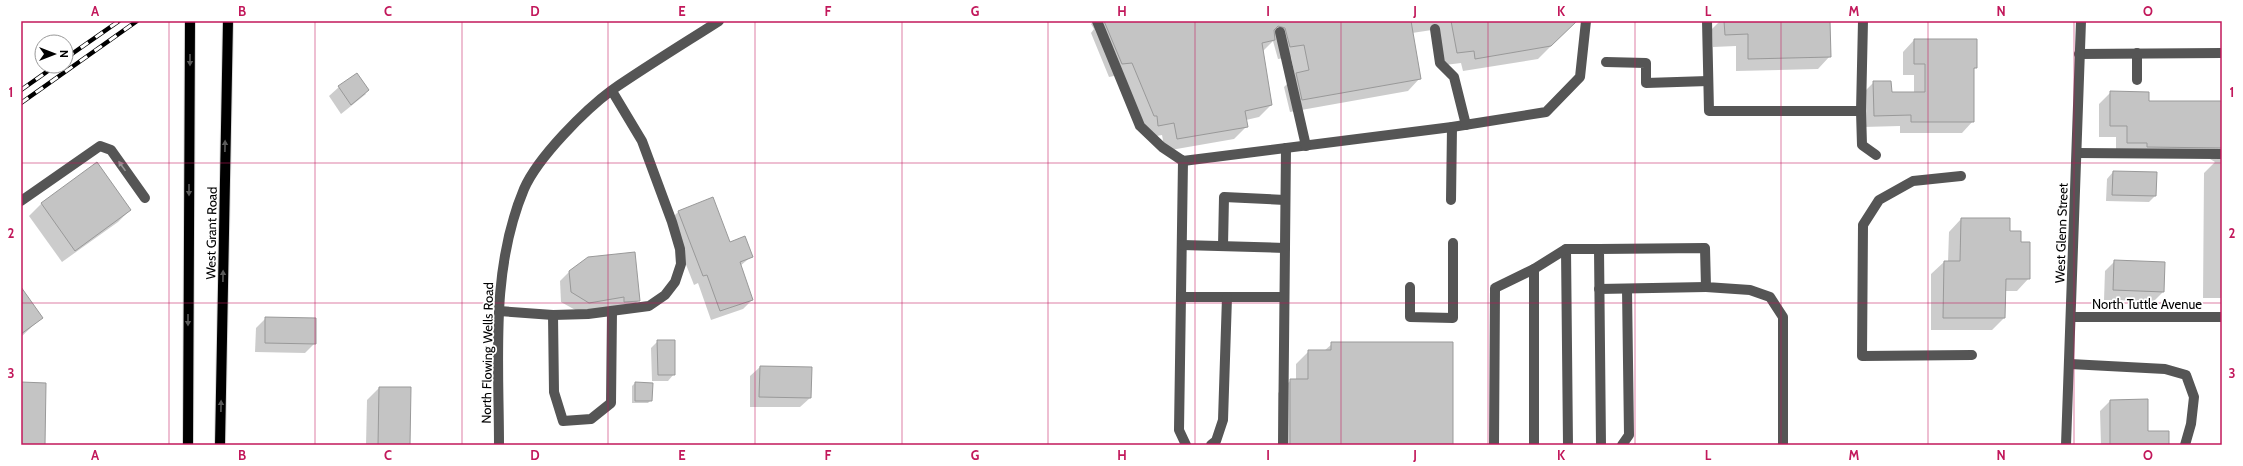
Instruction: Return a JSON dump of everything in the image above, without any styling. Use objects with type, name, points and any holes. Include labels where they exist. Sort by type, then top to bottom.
[{"type":"main road","name":"West Grant Road","points":[[188,445],[190,21]]},
{"type":"main road","name":"West Grant Road","points":[[220,445],[228,21]]},
{"type":"street","name":"North Flowing Wells Road","points":[[499,445],[499,311],[502,269],[513,223],[525,187],[545,157],[573,124],[612,91],[719,21]]},
{"type":"street","points":[[1097,21],[1140,126],[1162,147],[1183,161],[1452,127],[1546,112],[1580,77],[1586,21]]},
{"type":"street","points":[[1707,21],[1709,111],[1861,110]]},
{"type":"street","points":[[1863,21],[1861,110],[1862,145],[1876,155]]},
{"type":"street","name":"West Glenn Street","points":[[2066,445],[2072,317],[2081,21]]},
{"type":"street","points":[[1435,30],[1440,63],[1454,77],[1466,125]]},
{"type":"street","points":[[1280,32],[1306,146]]},
{"type":"street","points":[[2079,54],[2222,53]]},
{"type":"street","points":[[2137,54],[2137,80]]},
{"type":"street","points":[[1606,62],[1646,63],[1646,83],[1708,81]]},
{"type":"street","points":[[499,311],[553,315],[612,311],[649,306],[665,295],[675,282],[681,264],[680,249],[674,228],[642,141],[612,91]]},
{"type":"street","points":[[1451,200],[1452,127]]},
{"type":"street","points":[[21,201],[100,146],[111,150],[145,198]]},
{"type":"street","points":[[1283,445],[1286,148]]},
{"type":"street","points":[[2077,153],[2222,154]]},
{"type":"street","points":[[1183,161],[1179,430],[1186,445]]},
{"type":"street","points":[[1961,176],[1914,181],[1878,200],[1863,225],[1862,356],[1972,355]]},
{"type":"street","points":[[1223,246],[1224,197],[1285,200]]},
{"type":"street","points":[[1410,287],[1410,317],[1453,318],[1453,243]]},
{"type":"street","points":[[1182,245],[1285,248]]},
{"type":"street","points":[[1494,445],[1495,288],[1534,269],[1566,249],[1705,248],[1706,287]]},
{"type":"street","points":[[1566,249],[1568,445]]},
{"type":"street","points":[[1598,249],[1601,445]]},
{"type":"street","points":[[1534,269],[1534,445]]},
{"type":"street","points":[[1599,289],[1706,287],[1750,290],[1770,297],[1783,317],[1783,445]]},
{"type":"street","points":[[1622,445],[1629,435],[1627,289]]},
{"type":"street","points":[[1181,297],[1284,297]]},
{"type":"street","points":[[1211,445],[1216,441],[1223,420],[1227,297]]},
{"type":"street","points":[[553,315],[554,392],[563,421],[591,419],[611,403],[612,311]]},
{"type":"street","name":"North Tuttle Avenue","points":[[2072,317],[2222,317]]},
{"type":"street","points":[[2070,364],[2165,369],[2186,375],[2194,397],[2191,424],[2185,445]]},
{"type":"building","points":[[1104,21],[1411,21],[1421,79],[1302,100],[1296,73],[1309,70],[1304,45],[1290,47],[1285,28],[1278,26],[1274,30],[1275,40],[1262,43],[1272,105],[1245,111],[1248,127],[1177,139],[1174,123],[1158,126],[1157,116],[1154,116],[1132,63],[1122,64]]},
{"type":"building","points":[[1451,21],[1577,21],[1551,46],[1475,59],[1474,51],[1457,53]]},
{"type":"building","points":[[1724,21],[1830,21],[1831,57],[1748,59],[1748,34],[1725,35]]},
{"type":"building","points":[[1914,39],[1977,39],[1977,68],[1974,68],[1974,122],[1911,122],[1911,115],[1874,116],[1873,81],[1891,81],[1892,92],[1925,92],[1925,64],[1914,64]]},
{"type":"building","points":[[357,73],[369,90],[351,105],[338,86]]},
{"type":"building","points":[[2110,91],[2149,92],[2149,101],[2222,101],[2222,148],[2147,147],[2147,143],[2127,143],[2127,126],[2110,126]]},
{"type":"building","points":[[97,162],[131,210],[75,251],[41,203]]},
{"type":"building","points":[[2113,171],[2157,172],[2156,196],[2112,195]]},
{"type":"building","points":[[713,197],[730,242],[745,236],[753,257],[740,262],[753,300],[720,311],[707,275],[703,276],[678,211]]},
{"type":"building","points":[[1961,218],[2010,218],[2010,231],[2021,231],[2021,242],[2030,242],[2030,279],[2006,279],[2005,318],[1943,318],[1944,261],[1960,261]]},
{"type":"building","points":[[635,252],[640,301],[624,302],[624,297],[589,303],[571,292],[569,271],[588,257]]},
{"type":"building","points":[[2114,260],[2165,262],[2164,292],[2113,290]]},
{"type":"building","points":[[21,287],[43,318],[21,334]]},
{"type":"building","points":[[265,317],[316,318],[316,344],[265,343]]},
{"type":"building","points":[[657,340],[675,340],[675,375],[658,375]]},
{"type":"building","points":[[1331,342],[1453,342],[1453,445],[1290,445],[1290,379],[1308,379],[1308,350],[1331,350]]},
{"type":"building","points":[[760,366],[812,367],[811,398],[759,397]]},
{"type":"building","points":[[21,382],[46,383],[45,445],[21,445]]},
{"type":"building","points":[[635,382],[653,383],[652,401],[635,401]]},
{"type":"building","points":[[379,387],[411,387],[410,445],[378,445]]},
{"type":"building","points":[[2148,399],[2148,431],[2169,431],[2169,445],[2110,445],[2110,400]]},
{"type":"railway","points":[[74,52],[119,21]]},
{"type":"railway","points":[[21,103],[137,21]]},
{"type":"railway","points":[[21,90],[44,74]]}]
